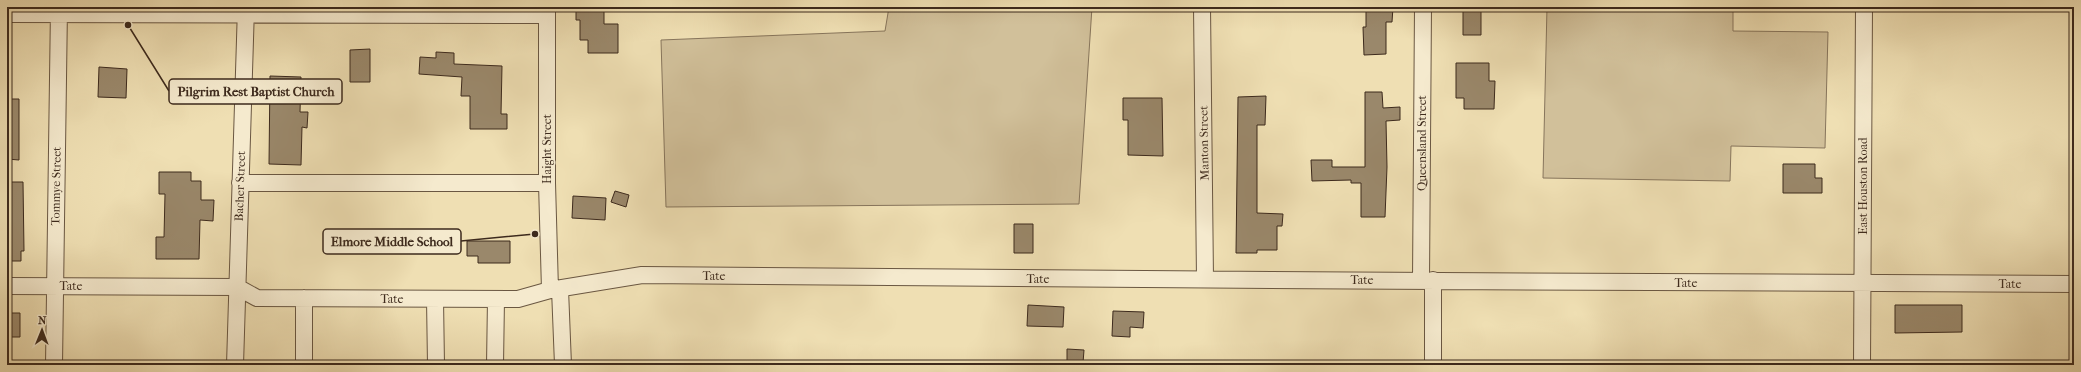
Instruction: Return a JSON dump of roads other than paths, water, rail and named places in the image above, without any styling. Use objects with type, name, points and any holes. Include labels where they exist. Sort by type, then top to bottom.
[{"type":"street","name":"Manton Street","points":[[1202,7],[1205,279]]},
{"type":"street","name":"Queensland Street","points":[[1423,7],[1427,280],[1433,365]]},
{"type":"street","name":"East Houston Road","points":[[1862,365],[1864,7]]},
{"type":"street","points":[[7,14],[59,11],[547,11]]},
{"type":"street","name":"Tommye Street","points":[[54,365],[59,11]]},
{"type":"street","name":"Bacher Street","points":[[235,365],[246,11]]},
{"type":"street","name":"Haight Street","points":[[547,11],[547,183],[555,289],[563,365]]},
{"type":"street","points":[[240,183],[547,183]]},
{"type":"street","name":"Tate","points":[[7,286],[237,286],[257,298],[518,299],[555,289],[642,275],[2074,284]]},
{"type":"street","points":[[304,298],[304,365]]},
{"type":"street","points":[[435,299],[436,365]]},
{"type":"street","points":[[496,299],[496,365]]},
{"type":"place","name":"Pilgrim Rest Baptist Church","points":[[128,25]]},
{"type":"place","name":"Elmore Middle School","points":[[535,234]]}]
